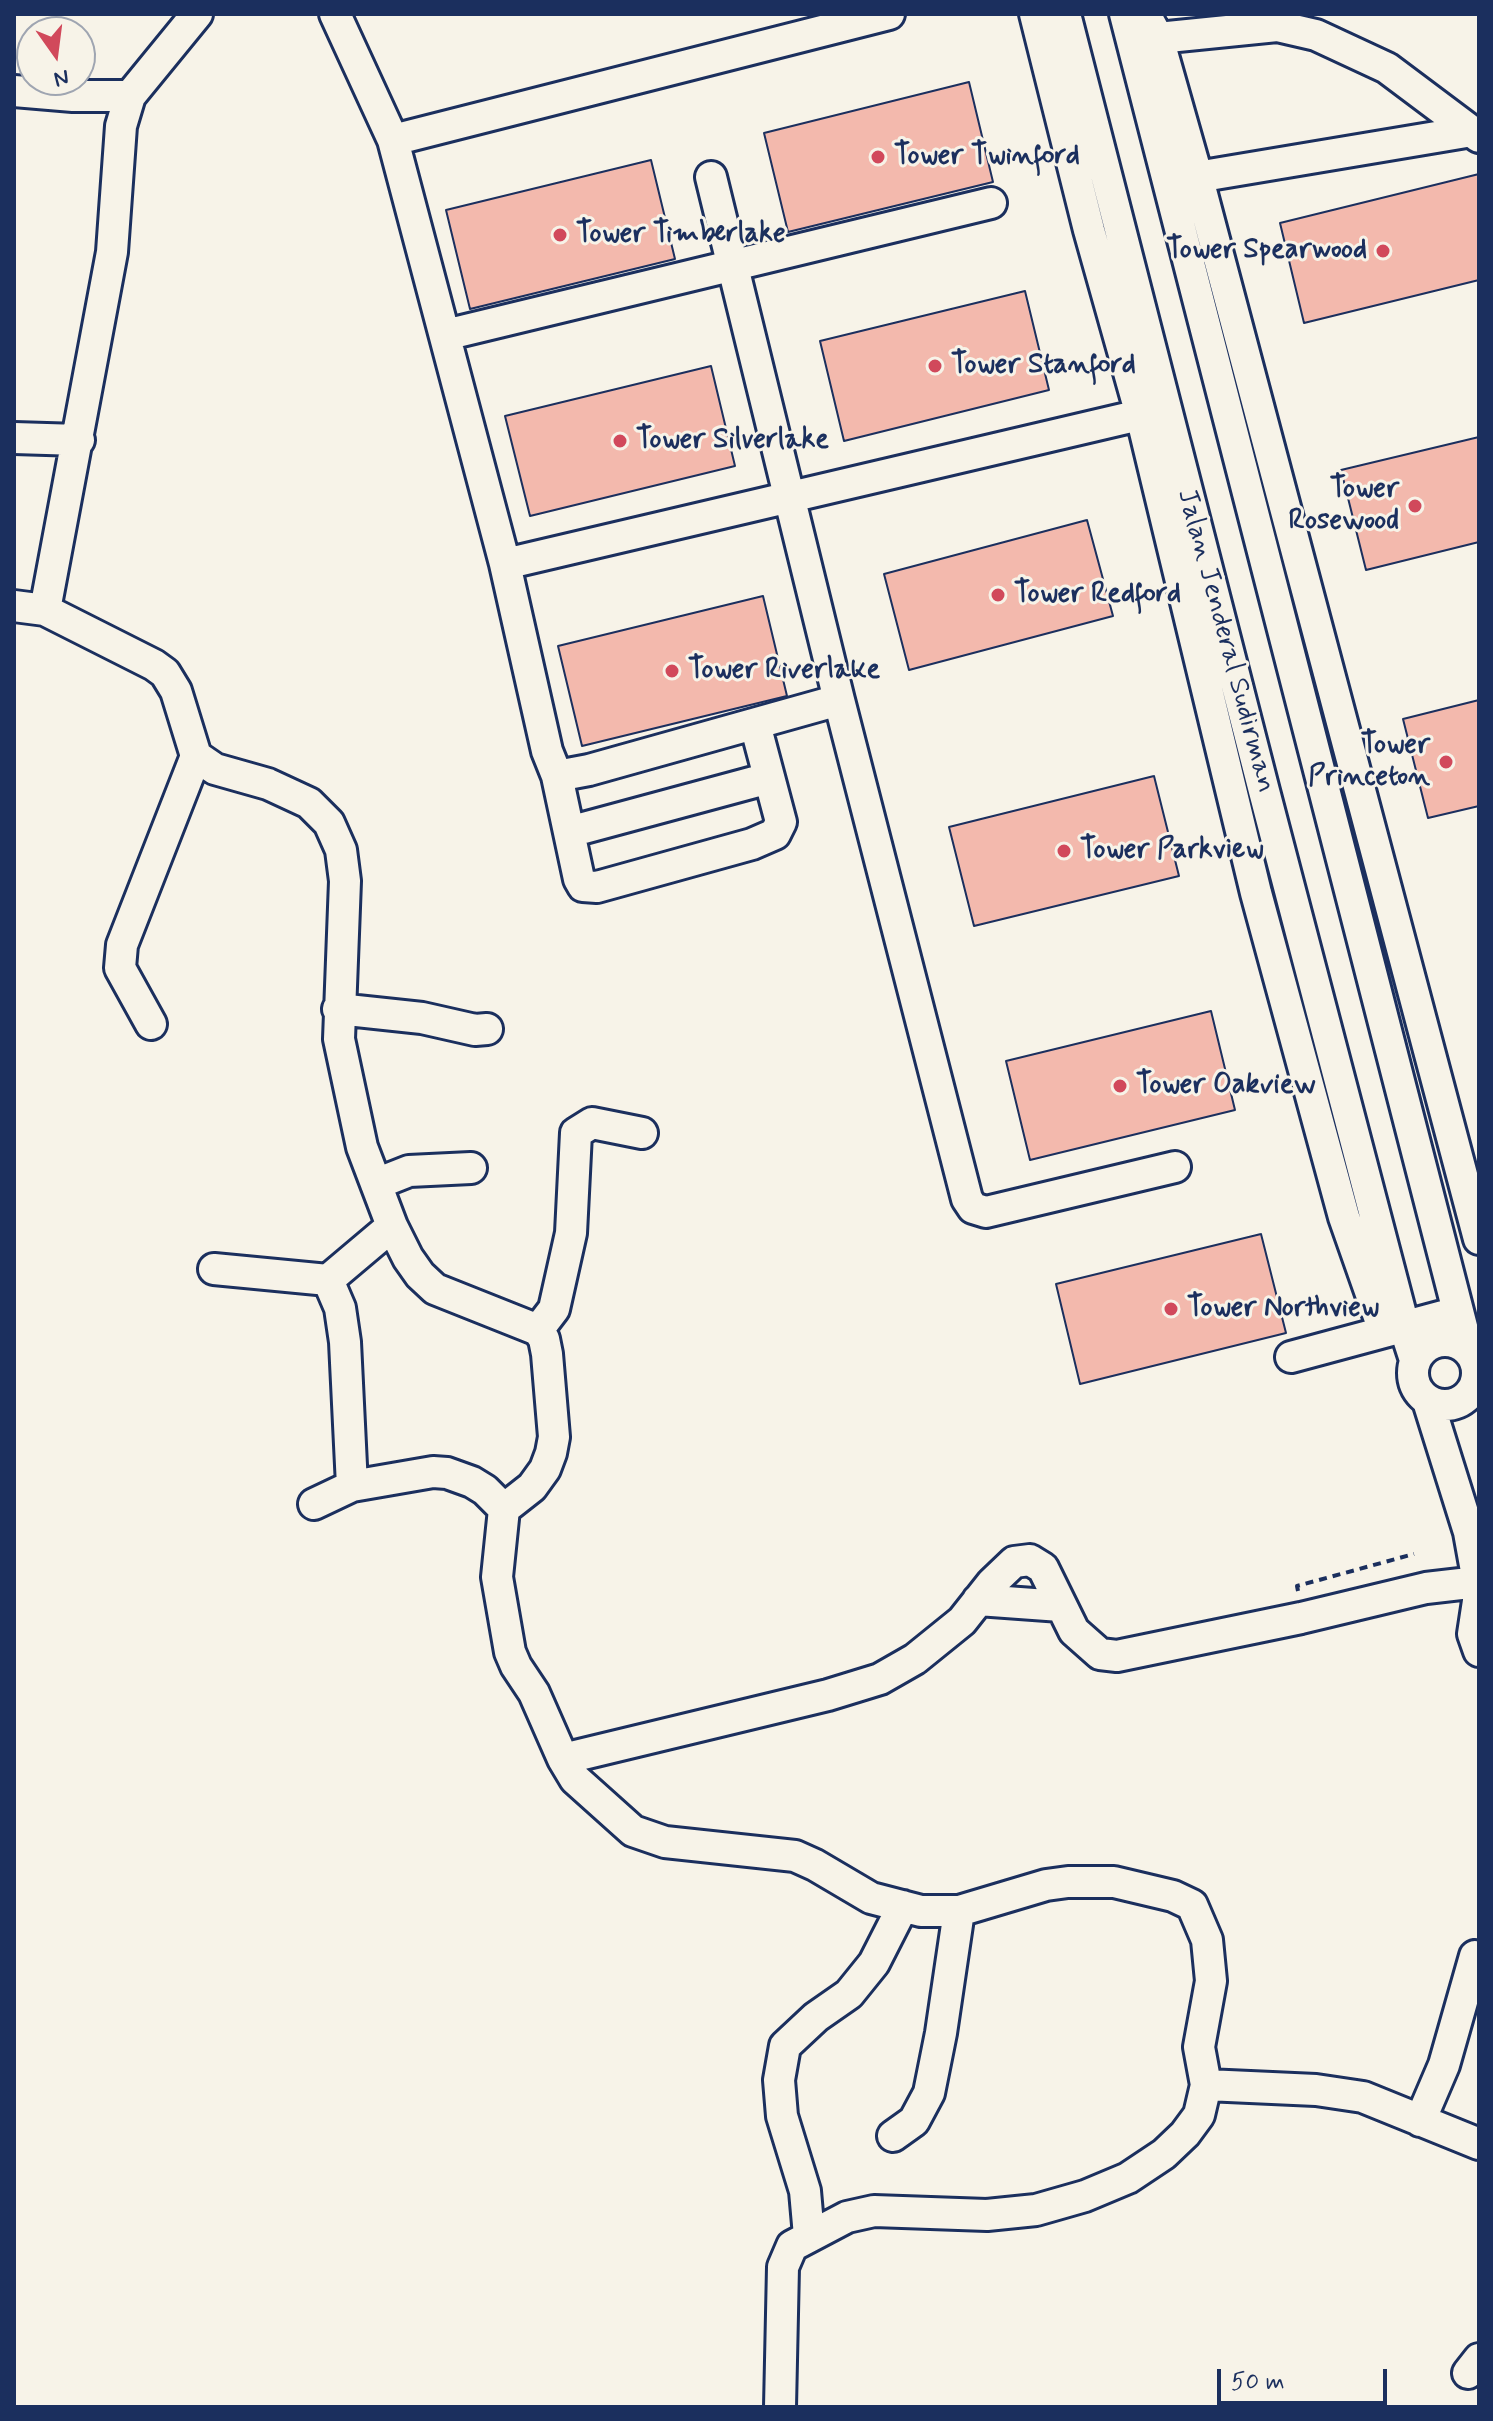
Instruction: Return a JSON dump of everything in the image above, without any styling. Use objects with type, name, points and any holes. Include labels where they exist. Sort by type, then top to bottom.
[{"type":"street","points":[[45,610],[112,252],[121,126],[130,96],[197,14]]},
{"type":"street","points":[[335,14],[393,140],[505,564],[547,751],[557,776],[583,886],[597,887],[752,844],[775,834],[781,822],[755,724]]},
{"type":"street","points":[[393,140],[889,14]]},
{"type":"street","points":[[1035,14],[1089,230],[1153,412]]},
{"type":"street","points":[[1065,14],[1256,893],[1344,1217],[1394,1328],[1415,1360]]},
{"type":"street","name":"Jalan Jenderal Sudirman","points":[[1125,14],[1323,788],[1463,1296],[1479,1421]]},
{"type":"street","points":[[1476,134],[1387,68],[1316,35],[1277,26],[1151,26],[1198,179],[1479,1239]]},
{"type":"street","points":[[14,91],[73,96],[130,96]]},
{"type":"street","points":[[1147,101],[1182,124]]},
{"type":"street","points":[[1167,181],[1198,179],[1476,134]]},
{"type":"street","points":[[711,177],[839,700],[967,1199],[973,1208],[986,1212],[1175,1167]]},
{"type":"street","points":[[445,335],[991,203]]},
{"type":"street","points":[[505,564],[1153,412]]},
{"type":"street","points":[[14,438],[79,440]]},
{"type":"street","points":[[14,606],[45,610],[154,665],[165,673],[176,691],[196,756],[122,945],[120,968],[151,1024]]},
{"type":"street","points":[[557,776],[589,770],[839,700]]},
{"type":"street","points":[[196,756],[215,769],[288,792],[309,803],[329,823],[341,850],[345,881],[339,1039],[362,1147],[392,1226],[408,1258],[435,1289],[538,1330],[547,1354],[554,1437],[551,1453],[545,1469],[532,1487],[504,1509],[497,1577],[510,1652],[534,1693],[575,1779],[633,1831],[651,1838],[795,1856],[871,1898],[921,1911],[959,1911],[1046,1885],[1114,1882],[1173,1896],[1192,1905],[1207,1940],[1211,1981],[1199,2047],[1206,2085],[1199,2115],[1185,2134],[1164,2154],[1128,2178],[1085,2196],[1036,2210],[987,2215],[874,2211],[847,2217],[792,2246],[783,2267],[780,2407]]},
{"type":"street","points":[[569,832],[769,778]]},
{"type":"street","points":[[1323,788],[1366,809]]},
{"type":"street","points":[[338,1009],[422,1018],[475,1030],[487,1029]]},
{"type":"street","points":[[538,1330],[554,1309],[571,1233],[576,1133],[592,1123],[642,1133]]},
{"type":"street","points":[[376,1184],[409,1171],[471,1168]]},
{"type":"street","points":[[214,1269],[328,1280],[392,1226]]},
{"type":"street","points":[[328,1280],[340,1308],[345,1342],[352,1486]]},
{"type":"street","points":[[1291,1357],[1394,1328],[1463,1296]]},
{"type":"street","points":[[1428,1401],[1441,1405],[1454,1404],[1466,1397],[1474,1368],[1455,1342],[1439,1341],[1425,1348],[1415,1360],[1412,1375],[1417,1390],[1428,1401],[1469,1532],[1478,1582],[1473,1634],[1479,1651]]},
{"type":"street","points":[[314,1504],[352,1486],[419,1474],[447,1473],[485,1490],[504,1509]]},
{"type":"street","points":[[571,1757],[828,1695],[880,1679],[915,1659],[962,1621],[1014,1562],[1030,1560],[1043,1568],[1074,1631],[1100,1654],[1117,1656],[1301,1618],[1426,1588],[1478,1582]]},
{"type":"street","points":[[978,1600],[1061,1606]]},
{"type":"street","points":[[809,2236],[805,2191],[782,2116],[779,2080],[785,2046],[858,1984],[874,1963],[903,1906]]},
{"type":"street","points":[[893,2136],[914,2121],[929,2093],[959,1911]]},
{"type":"street","points":[[1420,2121],[1444,2065],[1475,1956]]},
{"type":"street","points":[[1206,2085],[1316,2090],[1363,2097],[1479,2144]]},
{"type":"path","points":[[1301,1618],[1297,1586],[1414,1554]]},
{"type":"building","name":"Tower Twinford","points":[[969,82],[993,182],[788,232],[764,133]]},
{"type":"building","name":"Tower Timberlake","points":[[651,160],[675,259],[470,309],[446,210]]},
{"type":"building","name":"Tower Spearwood","points":[[1479,174],[1479,280],[1304,323],[1280,223]]},
{"type":"building","name":"Tower Stanford","points":[[1025,291],[1049,390],[844,441],[820,341]]},
{"type":"building","name":"Tower Silverlake","points":[[711,366],[735,466],[530,516],[505,416]]},
{"type":"building","name":"Tower Rosewood","points":[[1479,437],[1479,542],[1366,570],[1341,470]]},
{"type":"building","name":"Tower Redford","points":[[1087,520],[1113,616],[909,670],[884,574]]},
{"type":"building","name":"Tower Riverlake","points":[[763,596],[787,696],[582,746],[558,646]]},
{"type":"building","name":"Tower Princeton","points":[[1479,700],[1479,806],[1428,818],[1403,719]]},
{"type":"building","name":"Tower Parkview","points":[[1154,776],[1179,876],[974,926],[949,827]]},
{"type":"building","name":"Tower Oakview","points":[[1211,1011],[1235,1110],[1030,1160],[1006,1061]]},
{"type":"building","name":"Tower Northview","points":[[1261,1234],[1286,1333],[1080,1384],[1056,1284]]},
{"type":"place","name":"Tower Twinford","points":[[878,157]]},
{"type":"place","name":"Tower Timberlake","points":[[560,235]]},
{"type":"place","name":"Tower Spearwood","points":[[1383,251]]},
{"type":"place","name":"Tower Stanford","points":[[935,366]]},
{"type":"place","name":"Tower Silverlake","points":[[620,441]]},
{"type":"place","name":"Tower Rosewood","points":[[1415,506]]},
{"type":"place","name":"Tower Redford","points":[[998,595]]},
{"type":"place","name":"Tower Riverlake","points":[[672,671]]},
{"type":"place","name":"Tower Princeton","points":[[1446,762]]},
{"type":"place","name":"Tower Parkview","points":[[1064,851]]},
{"type":"place","name":"Tower Oakview","points":[[1120,1086]]},
{"type":"place","name":"Tower Northview","points":[[1171,1309]]}]
